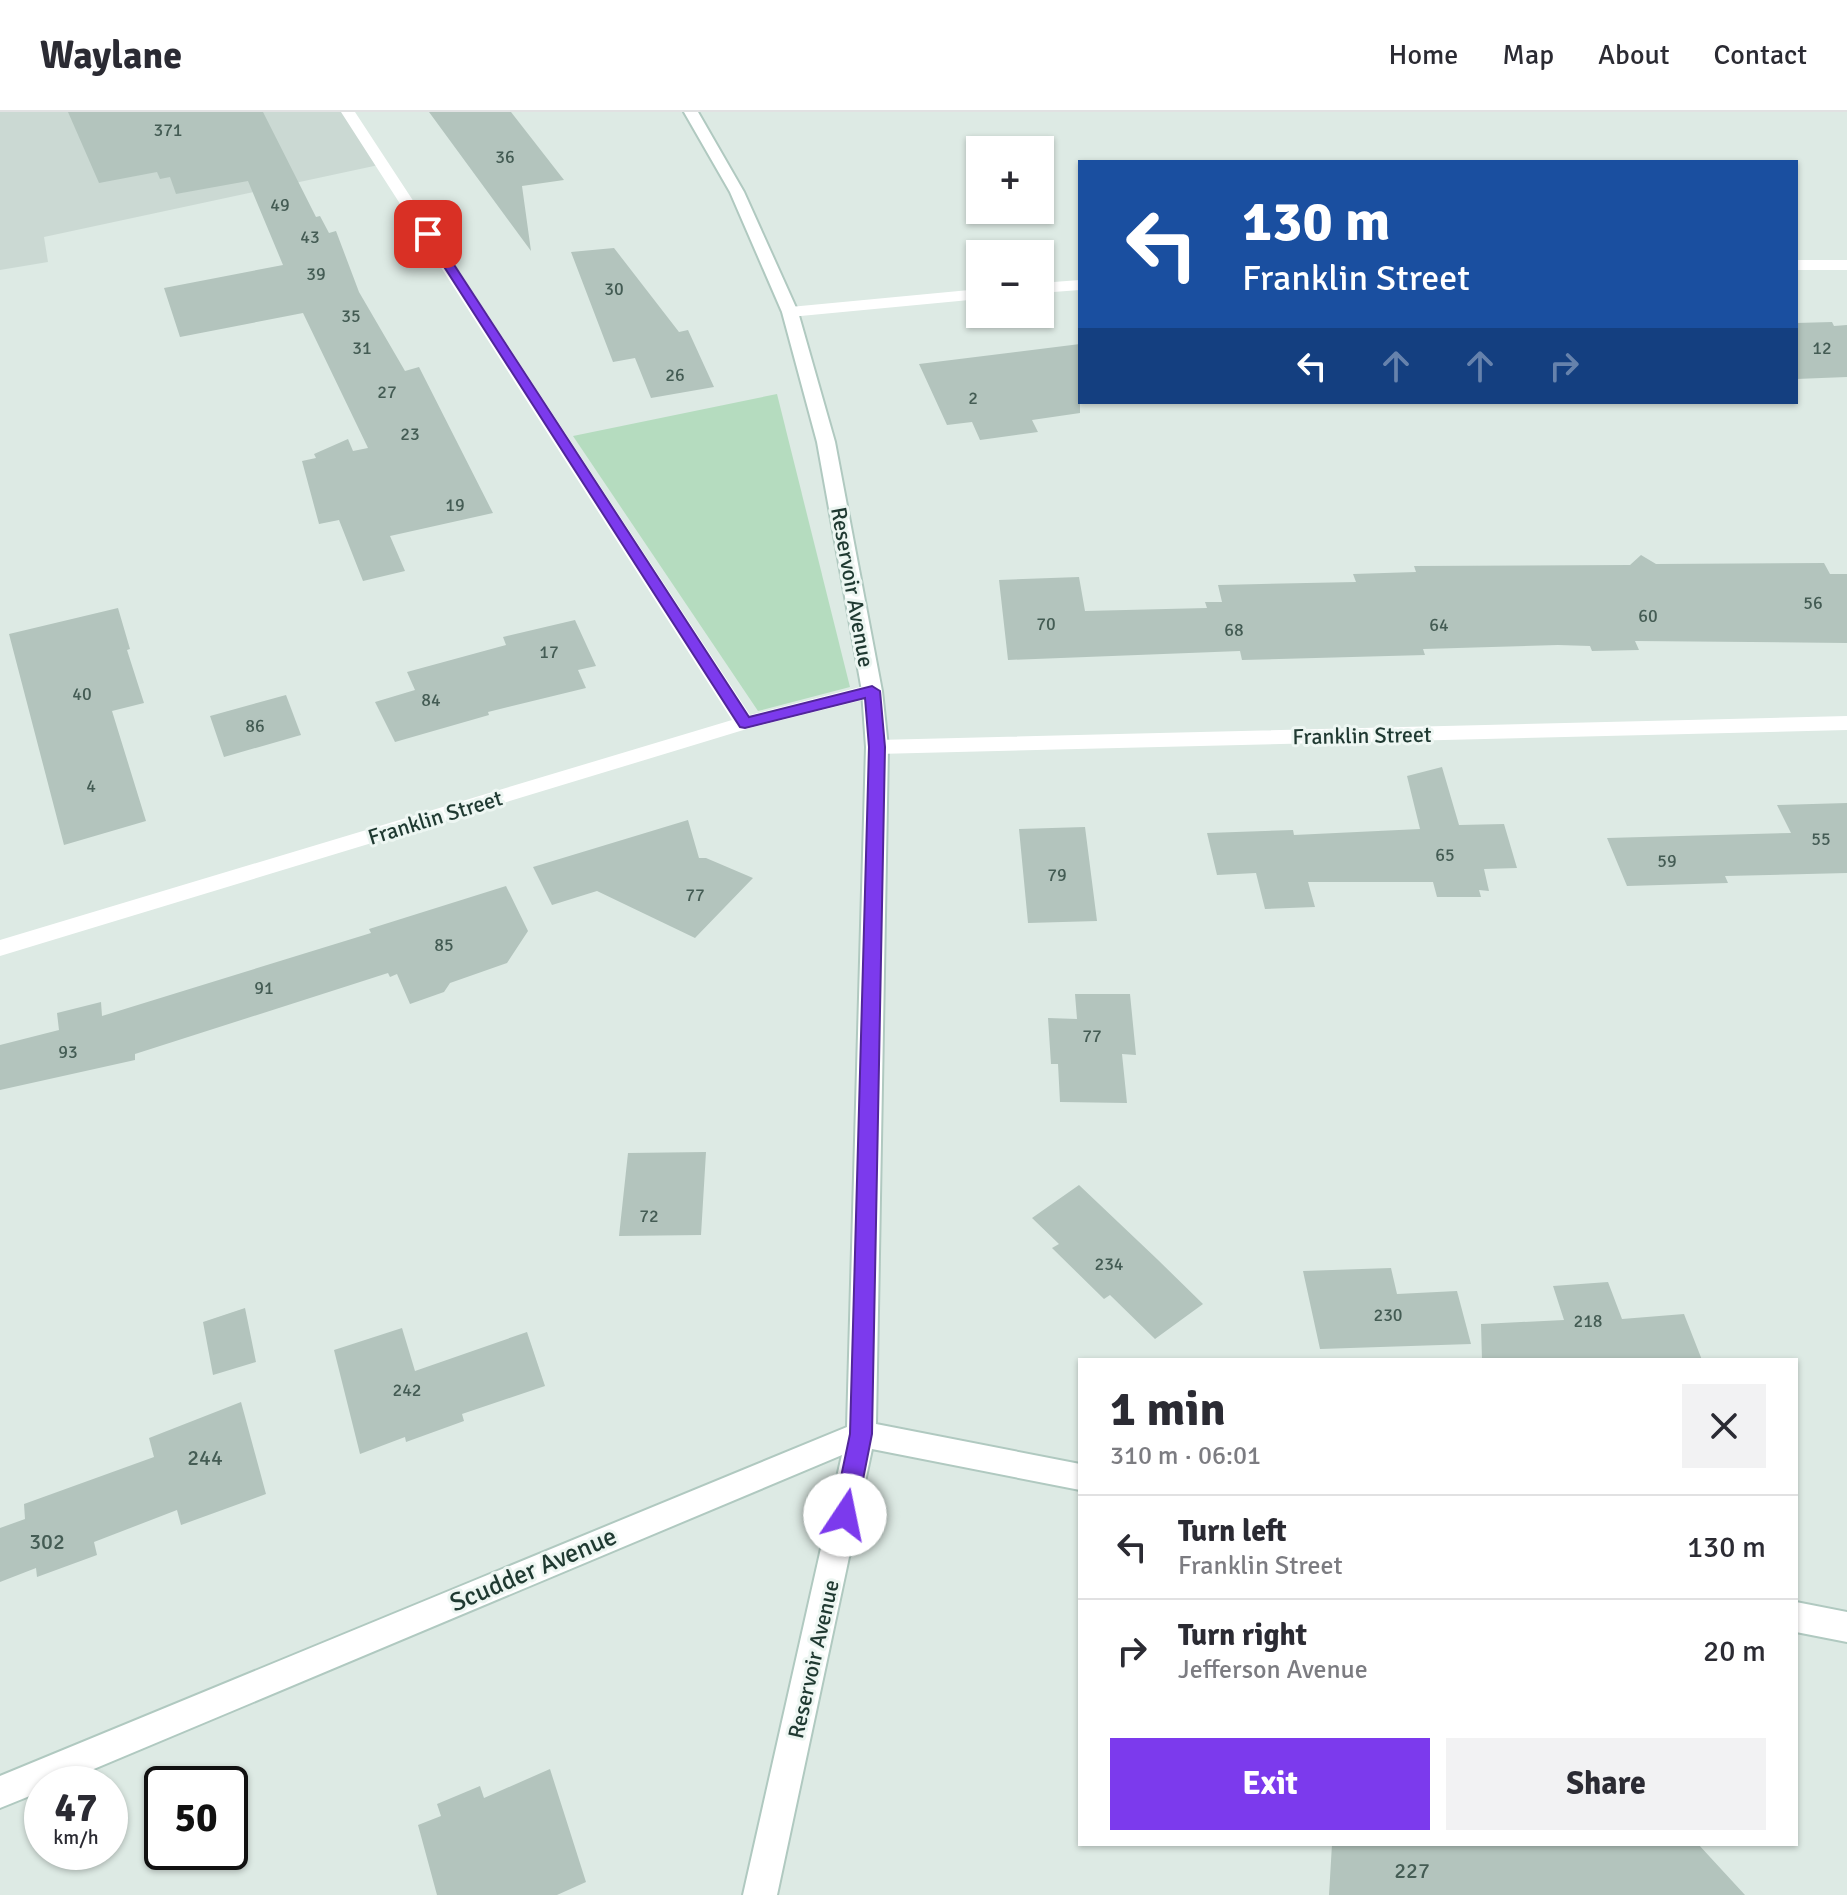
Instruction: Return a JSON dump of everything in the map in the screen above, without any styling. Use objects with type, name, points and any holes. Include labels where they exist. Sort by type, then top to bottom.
[{"type":"street","points":[[348,112],[745,723]]},
{"type":"street","name":"Reservoir Avenue","points":[[691,112],[737,192],[790,312],[826,442],[872,691],[877,747],[861,1434],[760,1895]]},
{"type":"street","points":[[1798,265],[1847,265]]},
{"type":"street","points":[[1054,287],[1078,285]]},
{"type":"street","points":[[790,312],[966,295]]},
{"type":"street","name":"Franklin Street","points":[[0,948],[745,723],[872,691]]},
{"type":"street","name":"Franklin Street","points":[[877,747],[1847,723]]},
{"type":"street","points":[[861,1434],[1078,1477]]},
{"type":"street","name":"Scudder Avenue","points":[[0,1792],[861,1434]]},
{"type":"street","points":[[1798,1617],[1847,1627]]},
{"type":"shaded area","points":[[0,112],[354,112],[388,163],[44,237],[48,262],[0,270]]},
{"type":"green space","points":[[777,394],[850,687],[758,711],[573,436]]},
{"type":"building","points":[[68,112],[263,112],[316,217],[320,216],[329,233],[336,231],[359,292],[405,371],[419,367],[493,513],[390,536],[405,571],[363,581],[339,520],[319,524],[302,461],[316,458],[314,454],[348,439],[353,451],[368,448],[303,313],[180,337],[164,288],[283,265],[248,181],[176,194],[170,177],[160,179],[157,172],[99,183]]},
{"type":"building","points":[[429,112],[511,112],[564,180],[522,186],[531,251]]},
{"type":"building","points":[[614,248],[679,332],[688,330],[714,387],[651,398],[635,358],[613,362],[571,252]]},
{"type":"building","points":[[1798,323],[1847,325],[1847,377],[1798,379]]},
{"type":"building","points":[[1078,344],[1080,413],[1032,420],[1038,432],[980,440],[972,422],[947,425],[919,364]]},
{"type":"building","points":[[1641,555],[1656,564],[1824,563],[1830,574],[1847,574],[1847,643],[1635,641],[1639,650],[1592,651],[1590,646],[1558,645],[1423,649],[1425,655],[1242,660],[1240,651],[1008,660],[999,580],[1079,577],[1085,611],[1207,608],[1205,602],[1222,602],[1218,585],[1356,582],[1353,574],[1416,572],[1414,566],[1630,565]]},
{"type":"building","points":[[118,608],[130,649],[127,650],[144,703],[112,711],[146,821],[64,845],[9,634]]},
{"type":"building","points":[[575,620],[596,666],[578,670],[586,688],[488,712],[489,715],[395,742],[375,702],[415,690],[407,672],[506,645],[503,637]]},
{"type":"building","points":[[286,695],[301,735],[224,757],[210,716]]},
{"type":"building","points":[[1442,767],[1459,825],[1504,824],[1517,868],[1484,869],[1489,891],[1479,890],[1481,897],[1437,897],[1433,882],[1308,882],[1315,907],[1265,909],[1256,873],[1217,875],[1207,833],[1293,830],[1294,835],[1420,829],[1407,776]]},
{"type":"building","points":[[1847,803],[1847,873],[1725,876],[1728,883],[1627,886],[1607,838],[1791,833],[1777,805]]},
{"type":"building","points":[[688,820],[699,858],[706,858],[753,878],[695,938],[597,891],[552,905],[533,867]]},
{"type":"building","points":[[1085,827],[1097,921],[1028,923],[1019,829]]},
{"type":"building","points":[[506,886],[528,931],[507,963],[450,983],[444,992],[410,1004],[397,974],[390,977],[388,973],[135,1054],[135,1060],[0,1090],[0,1045],[59,1030],[57,1013],[101,1002],[102,1016],[371,933],[369,929]]},
{"type":"building","points":[[1075,994],[1130,994],[1136,1055],[1122,1054],[1127,1103],[1060,1102],[1058,1064],[1051,1064],[1048,1018],[1077,1019]]},
{"type":"building","points":[[706,1152],[701,1235],[619,1236],[628,1153]]},
{"type":"building","points":[[1079,1185],[1203,1304],[1155,1339],[1110,1295],[1104,1299],[1052,1248],[1059,1244],[1032,1218]]},
{"type":"building","points":[[1391,1268],[1397,1294],[1457,1291],[1471,1344],[1320,1349],[1303,1271]]},
{"type":"building","points":[[1608,1282],[1622,1319],[1684,1314],[1701,1358],[1482,1358],[1481,1324],[1564,1320],[1553,1286]]},
{"type":"building","points":[[245,1308],[256,1362],[213,1375],[203,1322]]},
{"type":"building","points":[[402,1328],[415,1371],[527,1332],[545,1386],[462,1414],[464,1421],[406,1442],[405,1437],[360,1454],[334,1350]]},
{"type":"building","points":[[241,1402],[266,1494],[181,1525],[177,1510],[94,1542],[97,1555],[37,1577],[36,1568],[0,1582],[0,1528],[25,1519],[24,1504],[154,1457],[149,1438]]},
{"type":"building","points":[[550,1769],[586,1882],[557,1895],[437,1895],[418,1825],[441,1816],[437,1804],[480,1786],[484,1798]]},
{"type":"building","points":[[1332,1846],[1700,1846],[1745,1895],[1329,1895]]},
{"type":"route","points":[[428,234],[745,723],[872,691],[877,747],[861,1434],[845,1515]]}]
